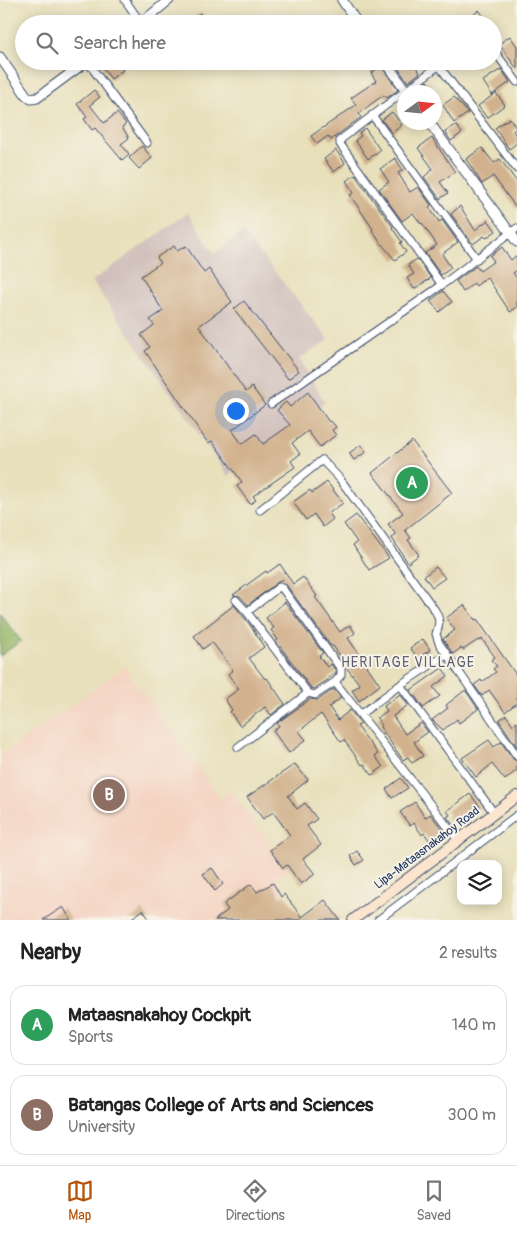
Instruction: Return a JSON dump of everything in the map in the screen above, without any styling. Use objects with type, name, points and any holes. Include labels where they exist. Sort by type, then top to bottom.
[{"type":"main road","name":"Lipa-Mataasnakahoy Road","points":[[353,920],[517,796]]},
{"type":"street","points":[[125,0],[135,15]]},
{"type":"street","points":[[150,15],[169,0]]},
{"type":"street","points":[[342,0],[352,15]]},
{"type":"street","points":[[0,58],[26,95],[31,99],[36,98],[75,70]]},
{"type":"street","points":[[502,61],[517,82]]},
{"type":"street","points":[[94,70],[147,143]]},
{"type":"street","points":[[391,70],[402,85]]},
{"type":"street","points":[[416,85],[434,70]]},
{"type":"street","points":[[446,70],[517,169]]},
{"type":"street","points":[[397,99],[341,137],[340,144],[442,285]]},
{"type":"street","points":[[372,116],[477,259]]},
{"type":"street","points":[[435,130],[514,230],[517,242]]},
{"type":"street","points":[[270,404],[442,285],[514,230]]},
{"type":"street","points":[[260,510],[322,460],[340,480],[434,609],[440,621],[436,634],[437,639],[446,655],[517,756]]},
{"type":"street","points":[[236,600],[308,693],[315,695],[335,682],[341,675],[341,669],[282,588],[279,587],[247,612]]},
{"type":"street","points":[[361,714],[400,685],[446,655]]},
{"type":"street","points":[[335,682],[458,840]]},
{"type":"street","points":[[400,685],[494,813]]},
{"type":"street","points":[[238,747],[308,693]]},
{"type":"street","points":[[378,920],[517,815]]},
{"type":"shaded area","points":[[188,213],[214,253],[243,232],[329,340],[299,359],[325,402],[228,476],[92,281]]},
{"type":"shaded area","points":[[124,667],[221,799],[231,791],[289,870],[276,879],[285,893],[272,903],[284,920],[0,920],[0,756]]},
{"type":"green space","points":[[0,613],[21,641],[0,656]]},
{"type":"building","points":[[479,10],[483,15],[473,15]]},
{"type":"building","points":[[510,36],[517,46],[517,69],[502,48],[502,42]]},
{"type":"building","points":[[104,70],[123,70],[111,79]]},
{"type":"building","points":[[375,70],[384,70],[397,91],[387,98],[384,95],[371,104],[359,114],[361,117],[331,140],[328,136],[317,144],[311,136],[356,105],[351,98],[376,81],[371,73]]},
{"type":"building","points":[[399,70],[418,70],[420,73],[408,82]]},
{"type":"building","points":[[502,70],[510,82],[492,95],[483,81]]},
{"type":"building","points":[[427,81],[430,85],[422,85]]},
{"type":"building","points":[[94,90],[100,97],[90,105],[104,123],[117,113],[126,124],[122,127],[129,138],[121,144],[129,154],[122,160],[95,128],[92,130],[84,119],[87,117],[77,104]]},
{"type":"building","points":[[496,93],[505,105],[487,118],[478,106]]},
{"type":"building","points":[[454,97],[468,113],[454,123],[443,105]]},
{"type":"building","points":[[392,112],[397,118],[397,129],[392,133],[382,120]]},
{"type":"building","points":[[510,118],[516,128],[513,131],[517,137],[517,143],[509,149],[495,128]]},
{"type":"building","points":[[456,125],[462,133],[451,141],[445,132]]},
{"type":"building","points":[[365,128],[380,150],[368,159],[355,140],[361,136],[359,133]]},
{"type":"building","points":[[432,138],[455,172],[440,182],[448,193],[440,199],[424,177],[433,169],[418,148]]},
{"type":"building","points":[[142,146],[152,158],[139,169],[129,158]]},
{"type":"building","points":[[482,148],[494,163],[500,159],[517,182],[517,209],[493,176],[482,184],[466,159]]},
{"type":"building","points":[[336,150],[345,163],[334,172],[324,159]]},
{"type":"building","points":[[395,158],[403,170],[398,173],[410,192],[418,187],[431,205],[429,207],[439,222],[442,220],[458,242],[442,254],[451,268],[441,275],[425,253],[437,245],[422,223],[413,213],[402,221],[379,189],[389,182],[380,169]]},
{"type":"building","points":[[355,175],[402,242],[400,243],[406,252],[395,260],[380,242],[350,195],[354,193],[346,181]]},
{"type":"building","points":[[460,206],[475,230],[488,220],[496,231],[486,238],[484,236],[473,244],[451,214]]},
{"type":"building","points":[[174,246],[177,251],[186,246],[204,273],[209,269],[232,302],[199,326],[246,392],[252,387],[265,405],[232,430],[242,444],[256,434],[263,444],[290,425],[277,410],[286,402],[290,407],[308,392],[329,422],[331,421],[336,427],[332,430],[336,435],[320,447],[308,431],[292,443],[300,454],[291,461],[295,467],[253,496],[256,500],[250,504],[237,486],[242,482],[212,441],[208,443],[145,351],[150,347],[141,335],[154,325],[150,320],[163,311],[141,276],[160,263],[157,257]]},
{"type":"building","points":[[502,247],[511,260],[517,255],[517,270],[513,273],[517,278],[517,307],[510,312],[487,277],[476,286],[474,283],[463,292],[456,281],[476,266],[480,271],[494,261],[490,256]]},
{"type":"building","points":[[417,259],[431,278],[414,289],[407,278],[414,274],[408,265]]},
{"type":"building","points":[[443,291],[452,302],[439,312],[430,301]]},
{"type":"building","points":[[244,301],[299,371],[288,379],[234,309]]},
{"type":"building","points":[[412,441],[452,493],[405,530],[411,538],[408,540],[419,555],[408,563],[392,538],[396,535],[388,524],[403,513],[372,473]]},
{"type":"building","points":[[361,445],[366,452],[354,460],[349,453]]},
{"type":"building","points":[[327,482],[343,503],[329,513],[333,519],[323,527],[314,514],[306,520],[293,502],[310,490],[312,493]]},
{"type":"building","points":[[356,515],[389,558],[369,570],[353,545],[357,542],[344,524]]},
{"type":"building","points":[[280,564],[293,584],[303,577],[340,632],[350,625],[355,633],[348,638],[380,685],[359,701],[352,690],[360,685],[282,579],[248,605],[240,596],[233,595],[266,571],[267,573]]},
{"type":"building","points":[[436,567],[445,578],[432,587],[424,576]]},
{"type":"building","points":[[285,602],[323,653],[319,656],[327,667],[331,664],[336,671],[329,679],[314,689],[311,688],[276,641],[278,640],[271,630],[274,628],[266,618]]},
{"type":"building","points":[[234,605],[264,647],[249,658],[265,679],[267,678],[285,704],[271,715],[265,707],[240,726],[230,712],[232,710],[225,699],[239,689],[228,674],[233,670],[212,642],[203,649],[194,636]]},
{"type":"building","points":[[464,605],[475,620],[477,619],[517,676],[517,703],[505,712],[489,690],[482,696],[474,685],[496,672],[493,669],[497,666],[491,660],[495,657],[482,639],[463,650],[461,648],[453,654],[443,639],[455,630],[446,618]]},
{"type":"building","points":[[423,639],[430,650],[418,658],[410,648]]},
{"type":"building","points":[[442,668],[448,676],[433,687],[440,696],[423,708],[411,690]]},
{"type":"building","points":[[334,689],[341,698],[329,707],[338,720],[350,710],[361,724],[357,726],[378,754],[375,756],[383,767],[372,775],[364,764],[362,765],[344,740],[341,742],[321,714],[299,731],[306,740],[289,753],[273,731],[279,726],[277,723],[310,699],[318,700]]},
{"type":"building","points":[[466,691],[478,709],[459,723],[457,719],[443,730],[432,720],[448,708],[446,705]]},
{"type":"building","points":[[400,694],[408,705],[393,716],[405,734],[421,723],[428,732],[414,742],[423,756],[412,763],[408,757],[403,760],[380,727],[382,726],[377,718],[387,711],[384,706]]},
{"type":"building","points":[[506,715],[513,725],[517,722],[517,747],[499,720]]},
{"type":"building","points":[[489,740],[494,747],[501,742],[513,759],[517,761],[517,770],[505,780],[492,764],[476,777],[462,758]]},
{"type":"building","points":[[295,764],[308,780],[288,796],[297,809],[305,803],[317,819],[307,826],[321,845],[303,859],[315,874],[301,884],[287,865],[283,868],[270,850],[290,835],[273,812],[263,819],[247,797]]},
{"type":"building","points":[[401,778],[408,788],[392,798],[386,789]]},
{"type":"building","points":[[470,794],[480,807],[454,826],[447,817],[450,815],[447,811]]},
{"type":"building","points":[[415,802],[425,818],[430,814],[445,832],[443,833],[445,836],[433,845],[424,833],[422,835],[414,823],[410,826],[400,812]]},
{"type":"building","points":[[357,851],[364,860],[356,865],[350,856]]},
{"type":"building","points":[[212,868],[223,884],[215,891],[203,874]]},
{"type":"building","points":[[273,883],[281,897],[284,894],[302,917],[325,900],[340,920],[215,920],[228,910],[224,904],[251,884],[257,892]]},
{"type":"building","points":[[63,907],[71,920],[43,920],[57,911]]},
{"type":"building","points":[[143,910],[150,920],[129,920]]},
{"type":"place","name":"Mataasnakahoy Cockpit","points":[[412,483]]},
{"type":"place","name":"Batangas College of Arts and Sciences","points":[[109,795]]},
{"type":"district","name":"HERITAGE VILLAGE","points":[[408,662]]}]
